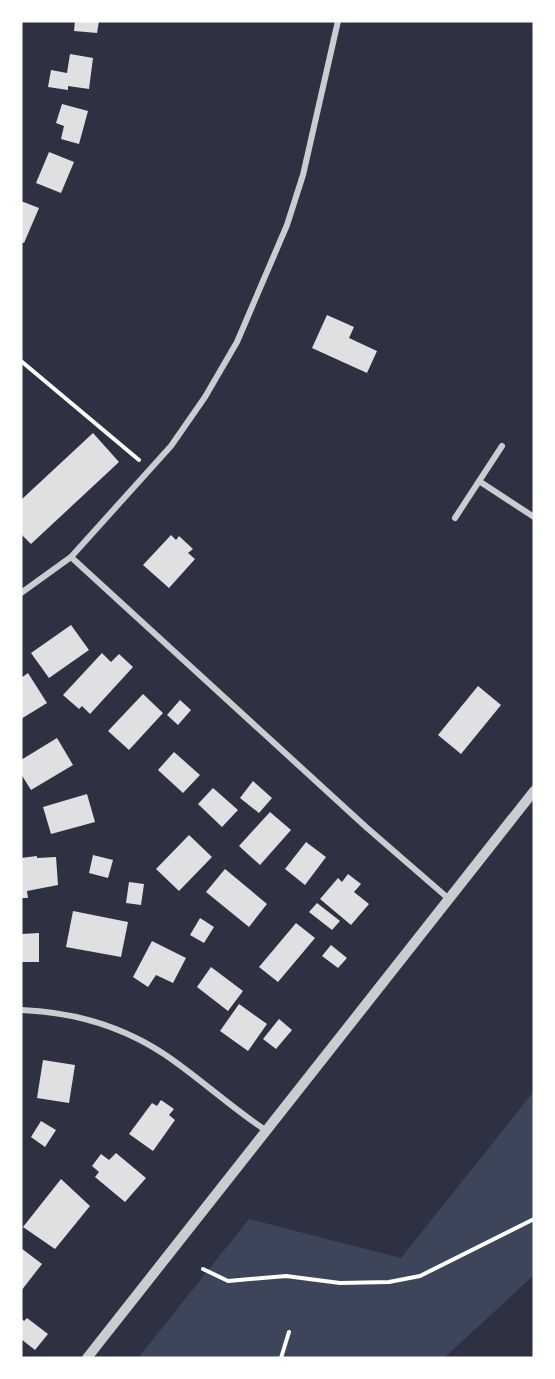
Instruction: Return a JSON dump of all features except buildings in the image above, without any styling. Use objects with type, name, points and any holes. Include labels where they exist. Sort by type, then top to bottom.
[{"type":"street","points":[[21,593],[71,557],[171,446],[200,404],[237,342],[262,288],[296,195],[338,21]]},
{"type":"street","points":[[455,518],[502,446]]},
{"type":"street","points":[[479,480],[534,517]]},
{"type":"street","points":[[71,557],[449,899]]},
{"type":"street","points":[[87,1358],[534,791]]},
{"type":"street","points":[[21,1010],[68,1014],[123,1031],[166,1055],[267,1131]]},
{"type":"path","points":[[21,361],[140,460]]},
{"type":"path","points":[[203,1269],[228,1281],[286,1276],[340,1283],[389,1282],[420,1276],[534,1219]]},
{"type":"path","points":[[281,1358],[289,1332]]},
{"type":"shaded area","points":[[534,1091],[534,1275],[444,1358],[138,1358],[249,1219],[401,1258]]}]
